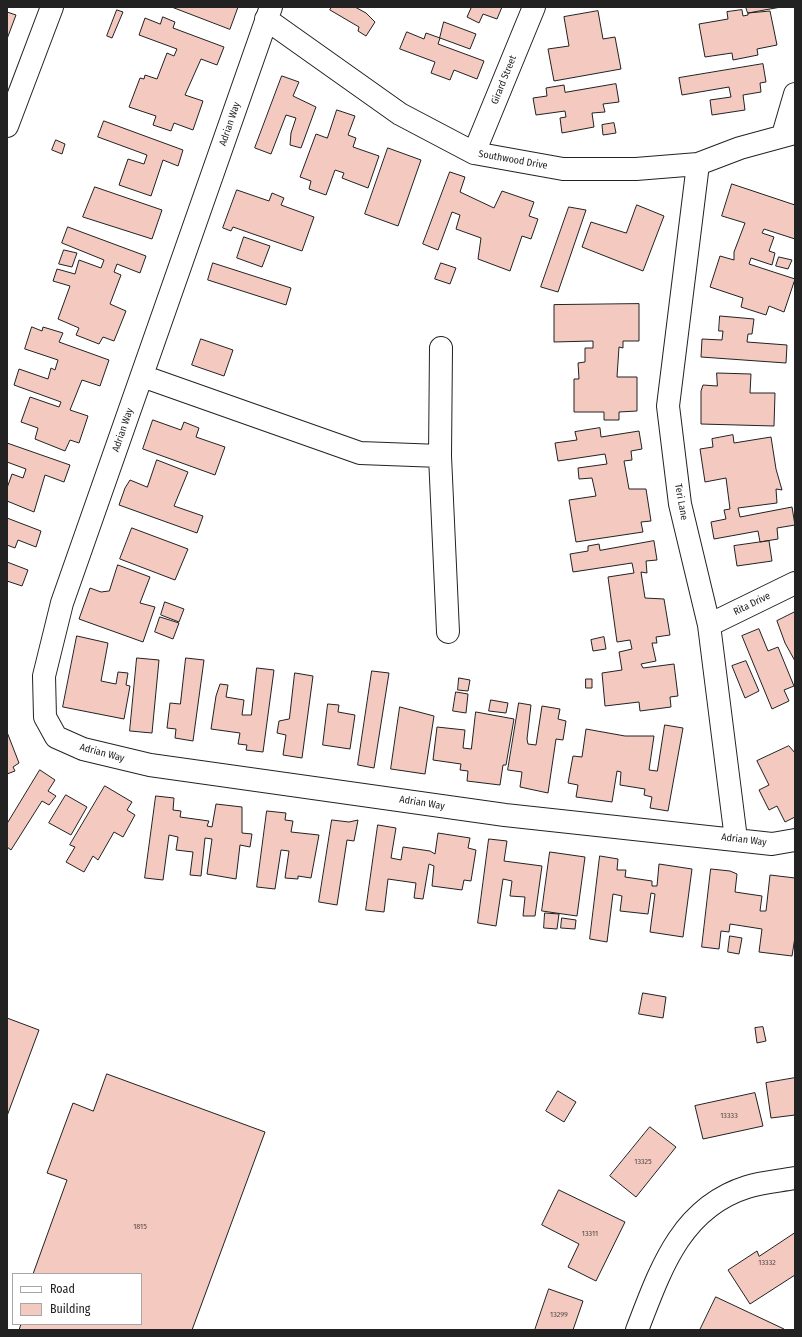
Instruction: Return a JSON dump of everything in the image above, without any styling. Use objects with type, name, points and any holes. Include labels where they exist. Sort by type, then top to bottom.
[{"type":"street","points":[[7,126],[52,7]]},
{"type":"street","name":"Girard Street","points":[[474,153],[534,7]]},
{"type":"street","name":"Southwood Drive","points":[[268,13],[400,114],[474,153],[563,169],[636,170],[698,164],[789,134]]},
{"type":"street","name":"Adrian Way","points":[[268,13],[62,603],[44,676],[45,717],[56,737],[83,749],[150,765],[505,815],[772,844],[795,840]]},
{"type":"street","points":[[789,134],[795,94]]},
{"type":"street","name":"Teri Lane","points":[[698,164],[668,406],[680,504],[709,625],[736,839]]},
{"type":"street","points":[[441,348],[440,456],[448,632]]},
{"type":"street","points":[[142,376],[360,452],[440,456]]},
{"type":"street","name":"Rita Drive","points":[[709,625],[795,583]]},
{"type":"street","points":[[637,1330],[660,1269],[676,1241],[698,1216],[722,1198],[747,1186],[795,1178]]},
{"type":"building","points":[[172,7],[238,7],[230,29]]},
{"type":"building","points":[[332,7],[355,7],[366,13],[375,22],[366,36],[358,31],[359,27],[330,10]]},
{"type":"building","points":[[468,7],[502,7],[497,19],[483,14],[479,23],[467,17],[471,8]]},
{"type":"building","points":[[746,7],[781,7],[748,13]]},
{"type":"building","points":[[117,10],[123,12],[112,38],[107,36]]},
{"type":"building","points":[[742,10],[743,16],[748,15],[748,13],[770,11],[777,45],[757,49],[758,55],[733,60],[732,53],[705,57],[699,24],[728,19],[727,12]]},
{"type":"building","points":[[598,11],[603,39],[615,37],[621,69],[554,81],[548,49],[569,46],[564,17]]},
{"type":"building","points":[[7,12],[16,15],[7,39]]},
{"type":"building","points":[[163,17],[175,22],[173,28],[224,47],[217,65],[201,59],[185,95],[203,101],[193,130],[174,123],[171,131],[153,125],[156,116],[129,107],[140,78],[144,79],[145,75],[157,79],[167,53],[174,56],[177,49],[139,35],[145,18],[160,24]]},
{"type":"building","points":[[444,22],[476,34],[470,49],[440,38]]},
{"type":"building","points":[[407,32],[424,39],[426,33],[440,38],[438,44],[484,61],[477,79],[454,70],[450,80],[431,73],[435,62],[400,49]]},
{"type":"building","points":[[763,64],[766,82],[760,83],[761,92],[743,95],[745,110],[712,115],[710,100],[731,97],[729,87],[682,95],[679,78]]},
{"type":"building","points":[[282,76],[299,82],[293,96],[316,107],[301,148],[290,145],[291,133],[296,118],[286,115],[271,154],[255,148]]},
{"type":"building","points":[[616,84],[619,102],[603,104],[605,112],[592,113],[594,127],[562,133],[560,118],[566,117],[565,111],[536,115],[533,98],[547,96],[546,88],[564,85],[565,92]]},
{"type":"building","points":[[337,110],[355,116],[348,135],[356,138],[353,147],[379,156],[368,188],[342,178],[344,173],[335,170],[326,195],[309,189],[311,181],[300,177],[316,134],[327,138]]},
{"type":"building","points":[[104,121],[183,150],[178,166],[163,160],[151,196],[119,185],[128,159],[144,164],[147,155],[98,137]]},
{"type":"building","points":[[614,123],[616,133],[603,135],[602,125]]},
{"type":"building","points":[[56,140],[65,144],[62,154],[52,150]]},
{"type":"building","points":[[388,148],[421,160],[398,226],[365,214]]},
{"type":"building","points":[[450,172],[465,177],[460,192],[494,208],[502,191],[534,202],[529,216],[538,219],[531,239],[522,236],[510,271],[478,259],[481,238],[456,229],[460,215],[452,212],[438,250],[423,244]]},
{"type":"building","points":[[732,184],[795,205],[795,239],[764,229],[762,233],[774,237],[769,251],[775,253],[772,265],[751,258],[749,264],[795,279],[784,312],[769,306],[766,315],[741,307],[743,298],[710,287],[720,256],[734,260],[734,252],[745,223],[722,216]]},
{"type":"building","points":[[95,187],[162,210],[152,239],[83,217]]},
{"type":"building","points":[[237,190],[269,201],[272,193],[284,198],[281,205],[314,217],[302,251],[233,227],[231,231],[223,228]]},
{"type":"building","points":[[637,205],[664,216],[643,271],[582,247],[591,222],[626,233]]},
{"type":"building","points":[[569,207],[586,210],[558,292],[541,287]]},
{"type":"building","points":[[68,227],[146,256],[140,273],[117,264],[114,272],[121,275],[110,304],[126,311],[114,341],[103,337],[99,344],[76,335],[79,328],[58,319],[70,286],[53,281],[57,269],[75,274],[79,260],[101,268],[104,260],[62,243]]},
{"type":"building","points":[[244,237],[270,246],[262,267],[237,258]]},
{"type":"building","points":[[64,250],[77,253],[72,267],[59,264]]},
{"type":"building","points":[[779,257],[792,260],[788,269],[776,266]]},
{"type":"building","points":[[213,263],[291,288],[286,305],[208,280]]},
{"type":"building","points":[[441,263],[456,268],[450,284],[435,279]]},
{"type":"building","points":[[639,304],[639,341],[623,341],[623,348],[619,347],[617,377],[637,377],[637,411],[619,412],[619,420],[604,420],[604,412],[574,412],[574,379],[579,379],[578,363],[585,362],[585,348],[593,348],[593,341],[554,342],[554,305]]},
{"type":"building","points":[[720,316],[754,319],[752,334],[748,334],[747,342],[787,345],[786,363],[701,357],[702,339],[722,340],[723,331],[719,331]]},
{"type":"building","points":[[32,327],[42,331],[43,327],[63,333],[59,342],[109,360],[100,386],[82,380],[70,410],[88,416],[79,443],[70,440],[65,451],[35,439],[38,428],[21,422],[30,397],[59,407],[61,402],[14,385],[19,369],[48,379],[51,368],[55,370],[58,360],[25,349]]},
{"type":"building","points":[[201,339],[233,350],[224,376],[192,365]]},
{"type":"building","points":[[717,373],[751,374],[750,393],[775,393],[774,426],[701,424],[701,391],[703,385],[717,386]]},
{"type":"building","points":[[153,420],[181,430],[184,422],[199,428],[196,437],[225,447],[215,475],[143,449]]},
{"type":"building","points":[[600,428],[601,437],[639,431],[642,449],[631,451],[632,460],[624,461],[629,489],[646,489],[651,521],[641,522],[643,532],[576,542],[569,500],[596,496],[592,478],[579,479],[578,468],[607,464],[605,454],[558,461],[555,443],[577,440],[575,432]]},
{"type":"building","points":[[733,435],[734,443],[771,437],[776,469],[782,490],[776,489],[777,503],[738,508],[740,517],[792,507],[795,525],[777,528],[778,539],[760,542],[758,531],[714,539],[711,522],[726,519],[724,510],[730,509],[726,478],[705,482],[700,449],[713,447],[712,439]]},
{"type":"building","points":[[7,443],[70,465],[64,482],[45,475],[34,512],[7,501],[7,488],[12,474],[23,478],[26,469],[7,462]]},
{"type":"building","points":[[157,460],[188,472],[174,506],[203,516],[197,533],[119,505],[125,488],[130,480],[147,487]]},
{"type":"building","points":[[7,518],[41,531],[36,547],[18,540],[15,548],[7,545]]},
{"type":"building","points":[[132,528],[188,549],[175,580],[120,559]]},
{"type":"building","points":[[654,541],[657,560],[646,561],[647,573],[641,572],[645,598],[664,599],[670,635],[656,637],[657,643],[652,643],[656,661],[641,664],[643,668],[674,664],[678,696],[670,697],[671,707],[640,711],[639,702],[605,706],[602,673],[622,670],[619,652],[632,649],[630,640],[617,642],[608,577],[634,573],[632,563],[573,572],[570,554],[588,551],[588,546],[599,544],[600,550]]},
{"type":"building","points":[[769,541],[772,561],[737,566],[734,546]]},
{"type":"building","points":[[7,562],[28,570],[22,586],[7,581]]},
{"type":"building","points":[[118,565],[150,577],[140,603],[155,607],[143,642],[79,619],[90,588],[101,592],[109,591]]},
{"type":"building","points":[[165,602],[184,609],[179,622],[161,615]]},
{"type":"building","points":[[795,612],[795,661],[785,643],[777,621]]},
{"type":"building","points":[[160,617],[179,623],[173,639],[155,632]]},
{"type":"building","points":[[759,629],[768,651],[778,647],[794,686],[784,690],[789,701],[772,709],[742,636]]},
{"type":"building","points":[[77,636],[108,643],[101,681],[116,684],[118,672],[128,673],[126,685],[130,686],[124,719],[63,707]]},
{"type":"building","points":[[604,637],[606,649],[593,651],[591,640]]},
{"type":"building","points":[[137,658],[159,660],[152,733],[130,731]]},
{"type":"building","points":[[186,658],[204,660],[193,741],[175,738],[176,729],[167,728],[170,703],[180,704]]},
{"type":"building","points":[[746,661],[759,691],[745,698],[732,666]]},
{"type":"building","points":[[257,668],[274,670],[263,752],[246,750],[247,745],[238,744],[240,733],[211,729],[216,696],[220,684],[228,685],[226,697],[244,700],[242,715],[251,715]]},
{"type":"building","points":[[372,671],[389,673],[374,768],[358,765]]},
{"type":"building","points":[[295,673],[313,676],[302,758],[283,755],[286,735],[277,733],[279,721],[289,719]]},
{"type":"building","points":[[459,678],[470,680],[468,691],[458,690]]},
{"type":"building","points":[[586,679],[592,679],[592,688],[586,688]]},
{"type":"building","points":[[456,692],[468,694],[466,713],[453,711]]},
{"type":"building","points":[[491,700],[508,703],[506,713],[489,711]]},
{"type":"building","points":[[519,703],[531,705],[527,739],[528,744],[536,745],[542,706],[560,709],[558,719],[566,721],[563,740],[556,739],[548,793],[520,787],[522,772],[508,770]]},
{"type":"building","points":[[328,704],[339,705],[338,712],[355,715],[350,749],[323,745]]},
{"type":"building","points":[[400,707],[434,716],[425,774],[391,769]]},
{"type":"building","points":[[476,712],[514,719],[506,765],[503,765],[500,785],[467,781],[468,771],[460,770],[461,764],[433,760],[437,727],[465,730],[463,748],[471,749]]},
{"type":"building","points":[[665,725],[683,728],[668,811],[650,808],[652,797],[644,795],[645,789],[620,785],[621,772],[617,771],[612,802],[576,797],[578,785],[568,783],[573,756],[582,757],[586,729],[625,736],[654,736],[649,770],[657,771]]},
{"type":"building","points":[[7,732],[19,763],[13,767],[15,771],[7,774]]},
{"type":"building","points":[[789,746],[795,753],[795,817],[785,822],[777,806],[769,810],[759,790],[769,785],[757,761]]},
{"type":"building","points":[[40,770],[55,780],[48,791],[56,796],[49,805],[42,801],[11,850],[7,847],[7,824]]},
{"type":"building","points":[[105,786],[132,802],[127,810],[135,815],[123,837],[114,832],[98,860],[93,856],[84,872],[66,862],[75,847],[70,845]]},
{"type":"building","points":[[66,795],[87,807],[71,835],[49,823]]},
{"type":"building","points":[[156,796],[174,798],[173,810],[181,811],[180,817],[209,821],[207,826],[212,827],[216,804],[242,807],[242,833],[252,834],[250,847],[240,845],[236,879],[207,874],[212,839],[205,838],[201,876],[190,875],[193,852],[176,850],[178,837],[169,835],[163,880],[145,878]]},
{"type":"building","points":[[267,811],[286,813],[285,820],[293,821],[291,832],[319,835],[311,878],[298,876],[298,879],[285,878],[289,851],[281,850],[275,889],[257,887]]},
{"type":"building","points":[[332,820],[349,822],[358,820],[354,841],[347,840],[337,905],[319,902]]},
{"type":"building","points":[[378,825],[396,828],[391,858],[401,860],[403,847],[430,851],[435,854],[438,833],[470,838],[468,848],[476,850],[471,881],[464,880],[462,890],[432,886],[434,866],[429,864],[423,899],[414,898],[416,883],[388,879],[384,912],[366,910]]},
{"type":"building","points":[[489,839],[507,841],[504,861],[542,866],[535,916],[523,916],[525,897],[510,896],[512,881],[503,879],[496,926],[478,923]]},
{"type":"building","points":[[550,852],[585,857],[577,916],[542,911]]},
{"type":"building","points":[[600,856],[618,859],[617,870],[626,870],[625,877],[652,881],[652,886],[657,886],[659,864],[692,869],[683,937],[650,932],[655,894],[651,893],[648,914],[620,911],[622,896],[613,894],[607,942],[590,939]]},
{"type":"building","points":[[711,869],[730,871],[737,874],[735,892],[762,896],[760,911],[766,911],[770,875],[795,878],[795,937],[792,956],[759,952],[762,929],[730,924],[729,932],[721,931],[719,949],[702,947]]},
{"type":"building","points":[[545,913],[559,914],[557,929],[544,928]]},
{"type":"building","points":[[562,918],[576,920],[575,929],[561,928]]},
{"type":"building","points":[[730,936],[742,938],[739,954],[728,952]]},
{"type":"building","points":[[643,993],[666,997],[663,1018],[639,1014]]},
{"type":"building","points":[[7,1018],[39,1030],[7,1116]]},
{"type":"building","points":[[763,1027],[766,1041],[757,1043],[755,1028]]},
{"type":"building","points":[[107,1074],[265,1132],[192,1330],[19,1330],[21,1325],[142,1325],[142,1273],[33,1273],[67,1180],[47,1173],[73,1103],[93,1111]]},
{"type":"building","points":[[795,1078],[795,1115],[771,1118],[766,1083]]},
{"type":"building","points":[[558,1091],[576,1102],[564,1122],[546,1111]]},
{"type":"building","points":[[755,1093],[763,1126],[703,1139],[695,1106]]},
{"type":"building","points":[[650,1127],[676,1147],[636,1197],[610,1176]]},
{"type":"building","points":[[559,1190],[625,1222],[596,1281],[568,1267],[579,1244],[542,1225]]},
{"type":"building","points":[[795,1233],[795,1275],[750,1304],[728,1270],[757,1251],[759,1256]]},
{"type":"building","points":[[549,1289],[583,1301],[573,1330],[535,1330]]},
{"type":"building","points":[[716,1297],[784,1329],[700,1330]]}]
